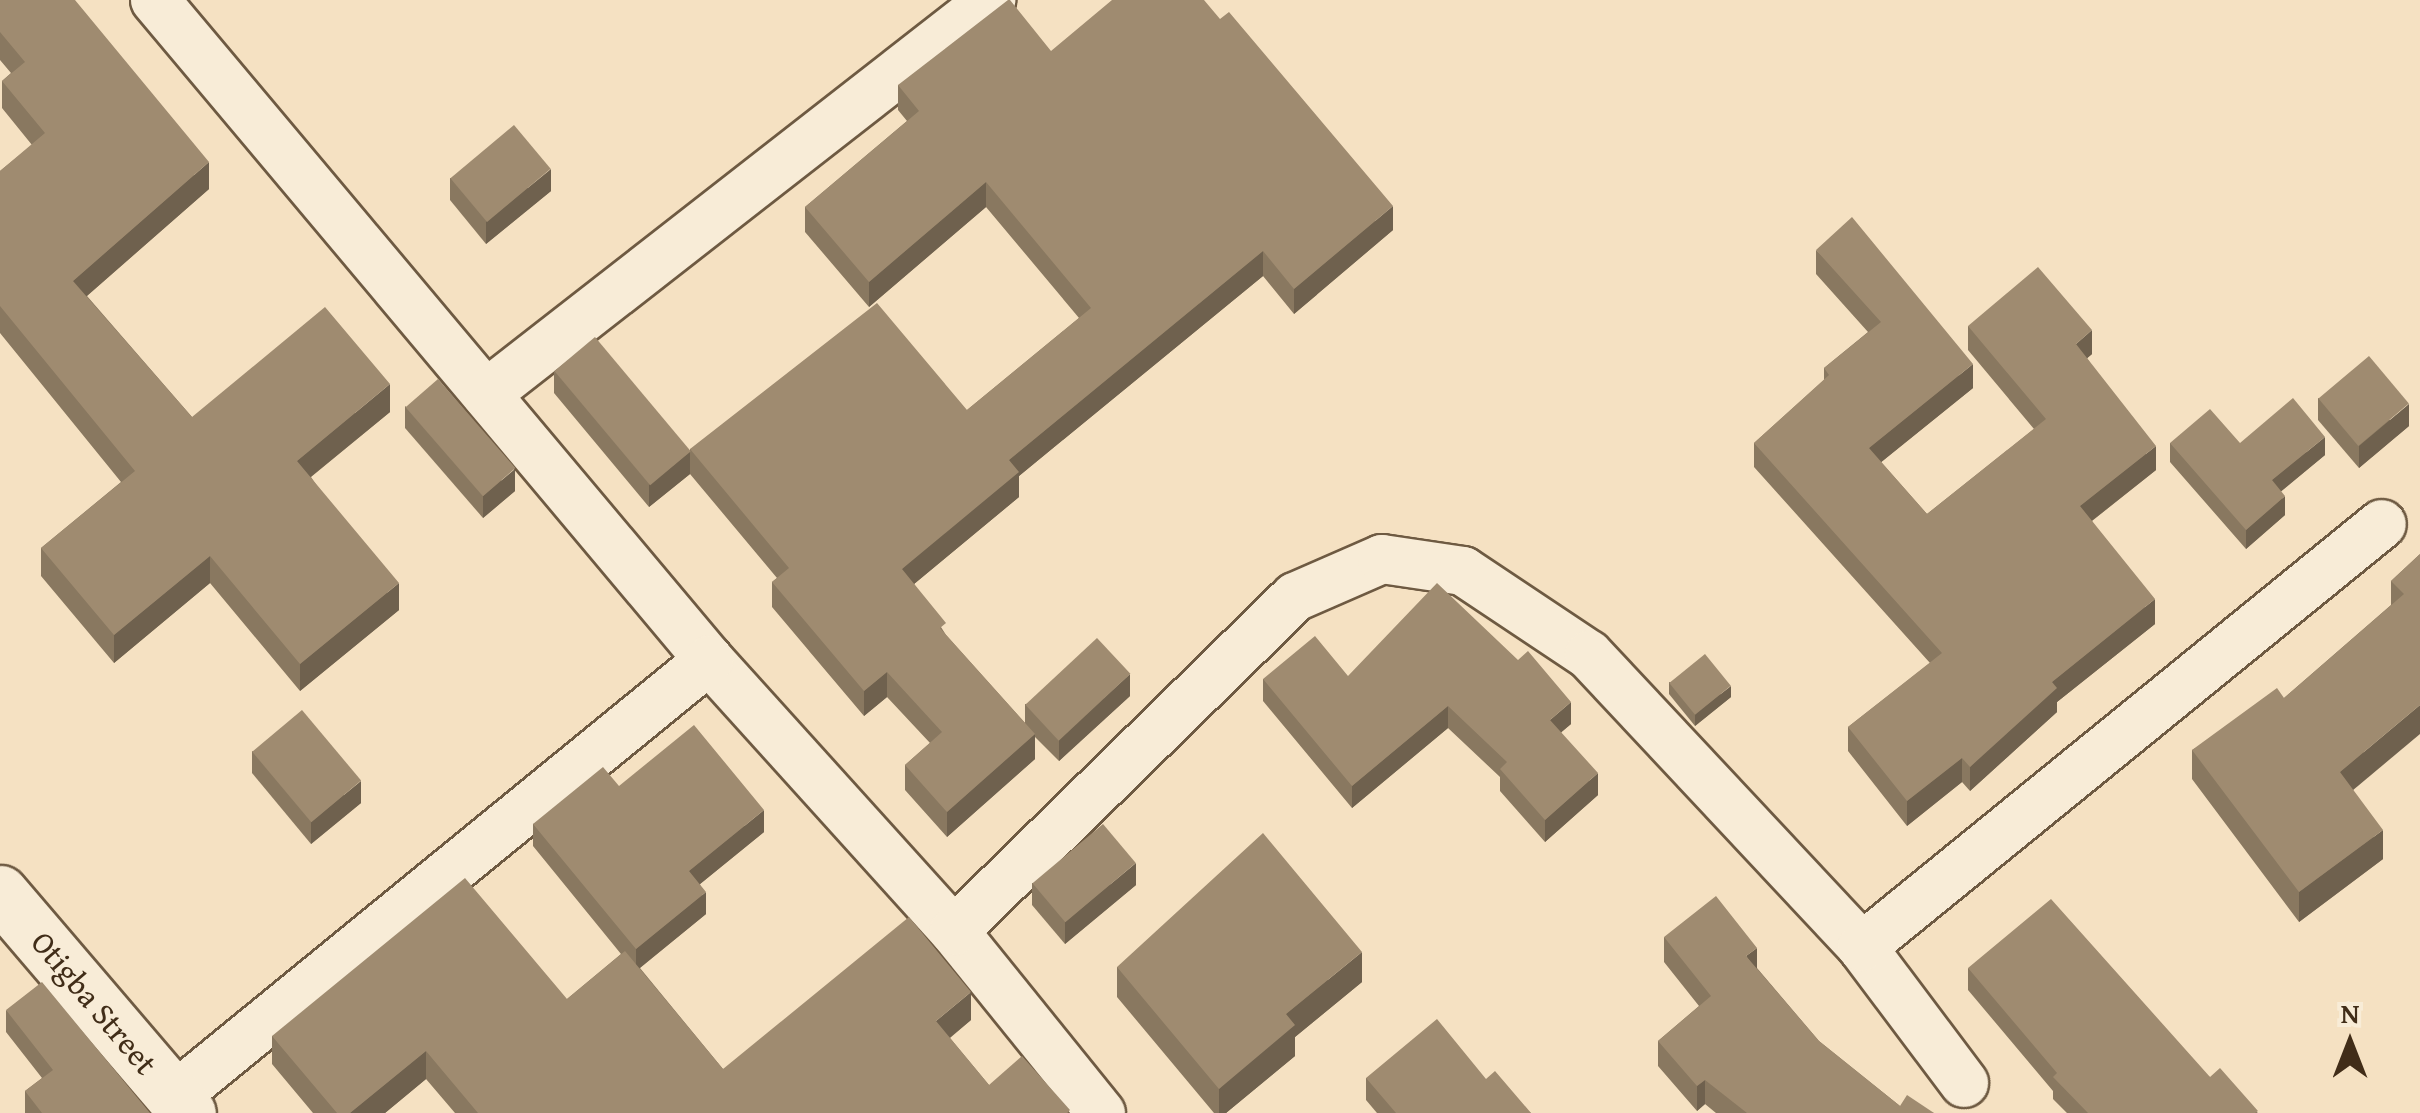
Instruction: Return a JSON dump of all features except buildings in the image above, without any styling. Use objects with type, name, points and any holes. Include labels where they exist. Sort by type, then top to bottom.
[{"type":"street","points":[[156,0],[709,660],[954,932],[1101,1113]]},
{"type":"street","points":[[486,394],[990,0]]},
{"type":"street","points":[[1862,946],[2382,524]]},
{"type":"street","points":[[954,932],[1295,597],[1382,558],[1463,571],[1589,655],[1862,946],[1964,1083]]},
{"type":"street","points":[[181,1105],[709,660]]},
{"type":"street","name":"Otigba Street","points":[[0,893],[181,1105]]}]
